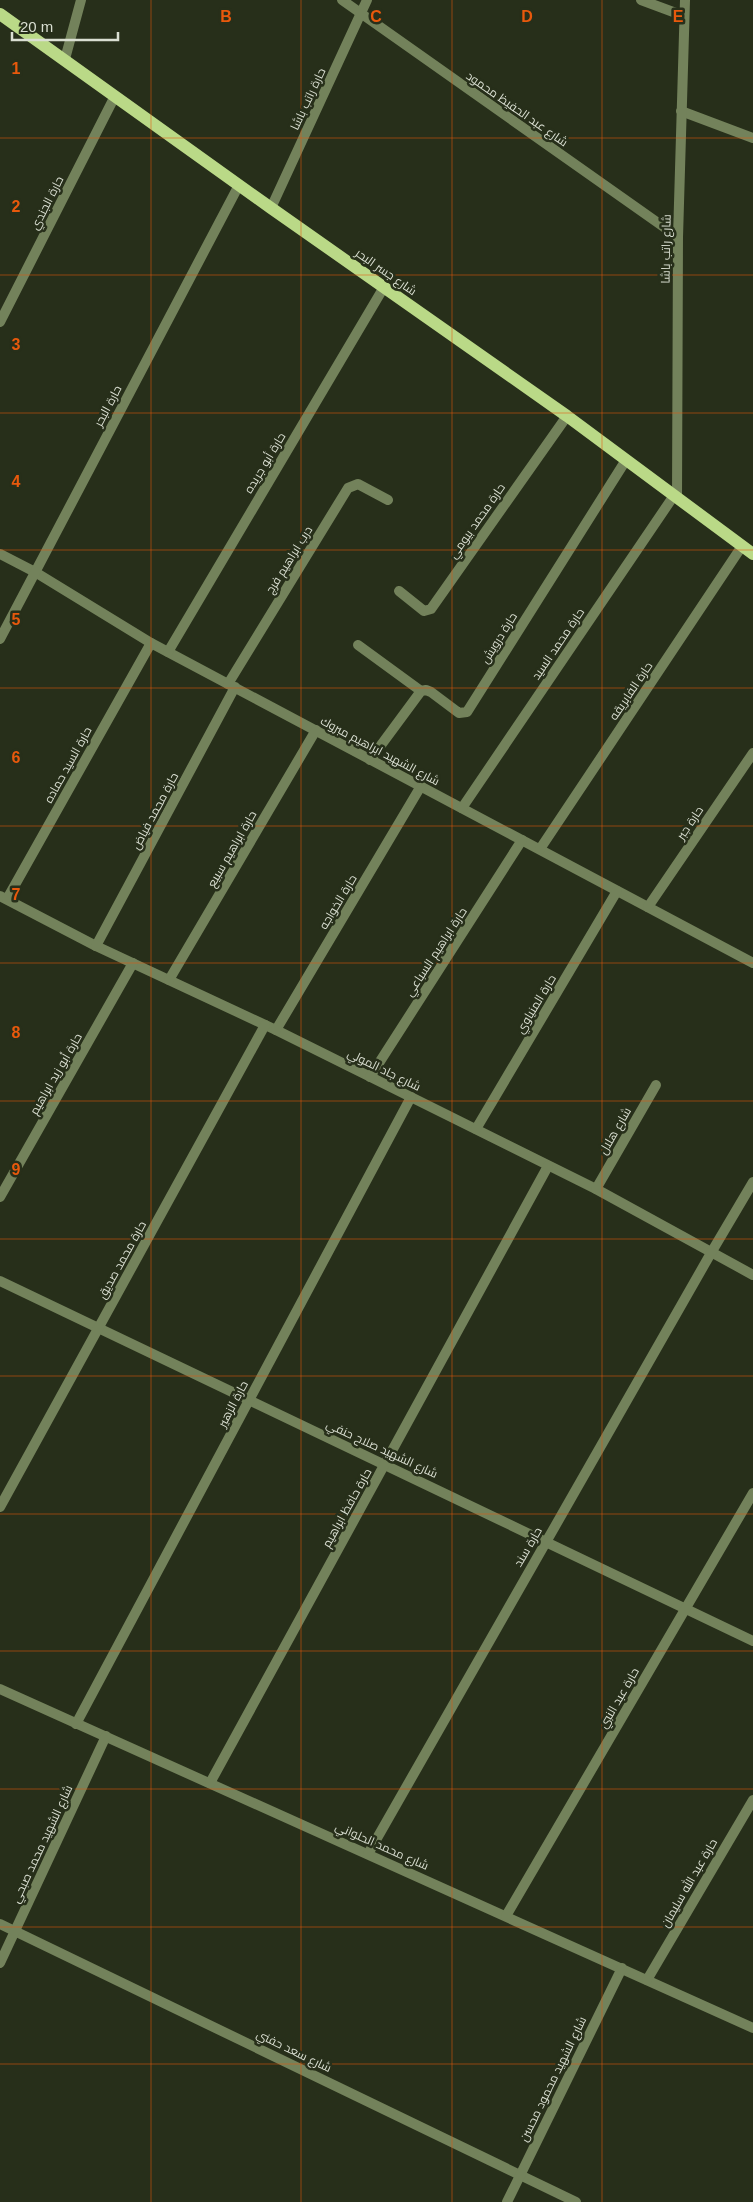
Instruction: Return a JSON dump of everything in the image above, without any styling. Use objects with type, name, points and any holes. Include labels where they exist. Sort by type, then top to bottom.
[{"type":"main road","name":"شارع جسر البحر","points":[[0,14],[271,208],[567,416],[748,550]]},
{"type":"street","points":[[65,59],[81,0]]},
{"type":"street","name":"شارع عبد الحفيظ محمود","points":[[342,0],[678,237]]},
{"type":"street","name":"حارة راتب باشا","points":[[271,208],[367,0]]},
{"type":"street","points":[[641,0],[684,16]]},
{"type":"street","name":"شارع راتب باشا","points":[[676,496],[678,237],[685,0]]},
{"type":"street","name":"حارة الجندي","points":[[0,322],[115,96]]},
{"type":"street","points":[[681,111],[753,138]]},
{"type":"street","name":"حارة البحر","points":[[0,639],[239,185]]},
{"type":"street","name":"حارة أبو جريده","points":[[168,652],[384,287]]},
{"type":"street","name":"حارة محمد بيومي","points":[[399,591],[424,611],[431,609],[567,416]]},
{"type":"street","name":"حارة درويش","points":[[421,691],[431,692],[459,714],[467,712],[626,460]]},
{"type":"street","name":"درب ابراهيم فرج","points":[[231,686],[348,488],[358,484],[388,500]]},
{"type":"street","name":"حارة محمد السيد","points":[[462,808],[676,496]]},
{"type":"street","name":"حارة الفابريقه","points":[[540,849],[748,550]]},
{"type":"street","name":"شارع الشهيد ابراهيم مبروك","points":[[0,554],[35,572],[151,643],[753,963]]},
{"type":"street","name":"حارة السيد حماده","points":[[3,897],[151,643]]},
{"type":"street","points":[[358,646],[421,691],[370,760]]},
{"type":"street","name":"حارة محمد فياض","points":[[96,946],[231,686]]},
{"type":"street","name":"حارة ابراهيم سبيع","points":[[169,980],[316,730]]},
{"type":"street","name":"حارة جبر","points":[[648,907],[753,753]]},
{"type":"street","name":"حارة الخواجه","points":[[276,1030],[422,786]]},
{"type":"street","name":"حارة ابراهيم السباعي","points":[[370,1077],[522,840]]},
{"type":"street","name":"حارة المنياوي","points":[[476,1129],[617,891]]},
{"type":"street","name":"شارع جاد المولي","points":[[3,897],[96,946],[276,1030],[596,1189],[753,1275]]},
{"type":"street","name":"حارة أبو زيد ابراهيم","points":[[0,1197],[133,963]]},
{"type":"street","name":"حارة محمد صديق","points":[[0,1507],[265,1025]]},
{"type":"street","name":"شارع هلال","points":[[596,1189],[656,1085]]},
{"type":"street","name":"حارة الزهير","points":[[76,1724],[411,1097]]},
{"type":"street","name":"حارة حافظ ابراهيم","points":[[210,1783],[548,1166]]},
{"type":"street","name":"حارة سند","points":[[368,1854],[753,1182]]},
{"type":"street","name":"شارع الشهيد صلاح حنفي","points":[[0,1281],[753,1641]]},
{"type":"street","name":"حارة عبد النبي","points":[[506,1916],[753,1493]]},
{"type":"street","name":"شارع محمد الحلواني","points":[[0,1689],[753,2028]]},
{"type":"street","name":"شارع الشهيد محمد صبحي","points":[[0,1963],[106,1736]]},
{"type":"street","name":"حارة عبد الله سليمان","points":[[647,1980],[753,1800]]},
{"type":"street","name":"شارع سعد حفني","points":[[0,1924],[576,2202]]},
{"type":"street","name":"شارع الشهيد محمود محسن","points":[[507,2202],[622,1968]]}]
